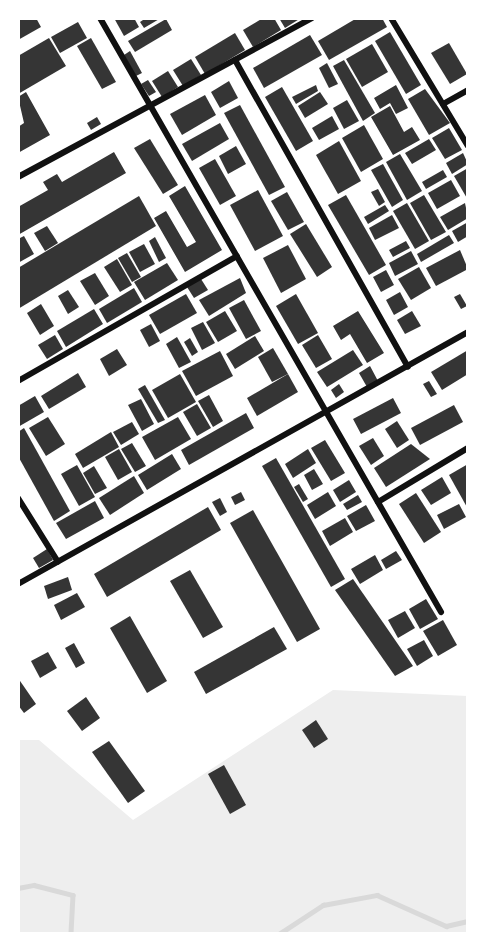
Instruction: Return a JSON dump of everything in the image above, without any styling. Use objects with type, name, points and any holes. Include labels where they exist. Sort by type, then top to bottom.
[{"type":"street","points":[[100,18],[441,612]]},
{"type":"street","points":[[18,177],[312,18]]},
{"type":"street","points":[[391,18],[468,146]]},
{"type":"street","points":[[235,60],[408,367]]},
{"type":"street","points":[[443,104],[468,90]]},
{"type":"street","points":[[18,381],[237,255]]},
{"type":"street","points":[[18,584],[468,332]]},
{"type":"street","points":[[378,501],[468,448]]},
{"type":"street","points":[[18,498],[58,562]]},
{"type":"shaded area","points":[[333,690],[468,696],[468,934],[18,934],[18,740],[39,740],[133,820]]},
{"type":"building","points":[[18,18],[36,18],[41,27],[18,40]]},
{"type":"building","points":[[114,18],[134,18],[139,27],[124,36]]},
{"type":"building","points":[[146,18],[161,18],[144,28],[140,22]]},
{"type":"building","points":[[263,18],[274,18],[281,30],[253,47],[243,30]]},
{"type":"building","points":[[279,18],[301,18],[285,28]]},
{"type":"building","points":[[357,18],[382,18],[387,27],[329,60],[318,41]]},
{"type":"building","points":[[166,19],[172,30],[135,52],[128,41]]},
{"type":"building","points":[[78,22],[87,38],[60,53],[51,37]]},
{"type":"building","points":[[390,32],[421,85],[406,94],[375,41]]},
{"type":"building","points":[[235,33],[245,50],[205,74],[195,57]]},
{"type":"building","points":[[310,35],[322,55],[264,88],[253,68]]},
{"type":"building","points":[[49,38],[66,66],[18,94],[18,56]]},
{"type":"building","points":[[91,38],[116,82],[102,89],[77,46]]},
{"type":"building","points":[[449,43],[467,74],[450,84],[431,53]]},
{"type":"building","points":[[372,44],[388,72],[362,87],[346,59]]},
{"type":"building","points":[[130,51],[142,73],[136,76],[124,55]]},
{"type":"building","points":[[191,59],[201,75],[183,86],[173,70]]},
{"type":"building","points":[[344,60],[375,113],[363,121],[333,66]]},
{"type":"building","points":[[327,63],[338,84],[329,88],[319,68]]},
{"type":"building","points":[[168,71],[178,87],[162,97],[152,81]]},
{"type":"building","points":[[148,80],[156,92],[149,96],[141,84]]},
{"type":"building","points":[[229,81],[238,98],[220,108],[211,92]]},
{"type":"building","points":[[316,85],[318,91],[296,104],[292,97]]},
{"type":"building","points":[[396,85],[408,108],[396,114],[390,103],[380,109],[374,98]]},
{"type":"building","points":[[282,87],[313,141],[296,151],[265,97]]},
{"type":"building","points":[[425,89],[450,123],[429,135],[408,99]]},
{"type":"building","points":[[26,92],[50,135],[18,153],[18,127],[24,123],[18,97]]},
{"type":"building","points":[[320,92],[328,104],[305,118],[298,106]]},
{"type":"building","points":[[205,95],[216,115],[182,135],[170,114]]},
{"type":"building","points":[[347,100],[359,121],[344,129],[333,108]]},
{"type":"building","points":[[240,105],[285,187],[269,195],[224,113]]},
{"type":"building","points":[[390,106],[404,132],[412,127],[420,140],[393,155],[371,117]]},
{"type":"building","points":[[332,116],[339,129],[319,140],[312,128]]},
{"type":"building","points":[[97,117],[101,124],[91,130],[87,123]]},
{"type":"building","points":[[220,123],[229,139],[192,161],[182,144]]},
{"type":"building","points":[[364,125],[383,159],[361,172],[342,138]]},
{"type":"building","points":[[449,128],[462,150],[445,159],[432,138]]},
{"type":"building","points":[[150,139],[178,185],[163,194],[134,148]]},
{"type":"building","points":[[429,139],[436,150],[412,164],[405,153]]},
{"type":"building","points":[[339,141],[361,181],[338,194],[316,155]]},
{"type":"building","points":[[236,146],[246,164],[228,174],[219,156]]},
{"type":"building","points":[[114,152],[126,173],[18,235],[18,207],[48,190],[43,182],[57,174],[62,182]]},
{"type":"building","points":[[463,153],[468,164],[452,174],[446,163]]},
{"type":"building","points":[[400,154],[422,191],[407,200],[386,162]]},
{"type":"building","points":[[215,159],[236,196],[220,205],[199,168]]},
{"type":"building","points":[[383,164],[403,200],[392,207],[371,170]]},
{"type":"building","points":[[468,168],[468,200],[454,176]]},
{"type":"building","points":[[443,170],[447,177],[426,189],[422,182]]},
{"type":"building","points":[[451,180],[460,196],[437,209],[428,193]]},
{"type":"building","points":[[185,186],[222,250],[185,272],[154,218],[166,211],[187,247],[196,242],[169,196]]},
{"type":"building","points":[[378,189],[385,202],[379,206],[371,192]]},
{"type":"building","points":[[258,190],[283,236],[255,251],[230,205]]},
{"type":"building","points":[[287,192],[304,222],[288,230],[271,201]]},
{"type":"building","points":[[346,195],[386,265],[369,275],[328,205]]},
{"type":"building","points":[[424,195],[446,232],[431,240],[410,203]]},
{"type":"building","points":[[139,196],[156,226],[18,309],[18,268]]},
{"type":"building","points":[[407,203],[429,241],[415,249],[393,211]]},
{"type":"building","points":[[465,203],[468,218],[448,230],[440,217]]},
{"type":"building","points":[[385,205],[389,211],[368,224],[364,217]]},
{"type":"building","points":[[392,215],[399,228],[375,240],[369,228]]},
{"type":"building","points":[[468,222],[468,236],[458,242],[452,231]]},
{"type":"building","points":[[306,224],[332,267],[317,277],[290,234]]},
{"type":"building","points":[[47,226],[58,243],[45,251],[34,233]]},
{"type":"building","points":[[449,235],[454,243],[421,262],[417,254]]},
{"type":"building","points":[[24,236],[34,254],[18,263],[18,239]]},
{"type":"building","points":[[155,237],[166,258],[159,262],[149,241]]},
{"type":"building","points":[[406,241],[410,248],[393,257],[389,250]]},
{"type":"building","points":[[144,244],[155,264],[140,272],[129,252]]},
{"type":"building","points":[[288,245],[306,279],[281,293],[263,258]]},
{"type":"building","points":[[460,250],[468,269],[436,286],[426,268]]},
{"type":"building","points":[[411,251],[418,264],[395,276],[389,263]]},
{"type":"building","points":[[127,253],[141,277],[132,282],[118,258]]},
{"type":"building","points":[[117,259],[132,285],[120,292],[104,267]]},
{"type":"building","points":[[167,263],[178,280],[145,300],[134,282]]},
{"type":"building","points":[[419,267],[431,288],[411,300],[398,279]]},
{"type":"building","points":[[386,270],[394,285],[381,292],[373,277]]},
{"type":"building","points":[[95,273],[109,296],[95,305],[80,281]]},
{"type":"building","points":[[240,278],[246,293],[209,316],[199,300]]},
{"type":"building","points":[[201,279],[208,290],[194,298],[187,287]]},
{"type":"building","points":[[134,288],[142,302],[107,323],[99,309]]},
{"type":"building","points":[[68,290],[79,307],[68,314],[58,296]]},
{"type":"building","points":[[400,292],[408,307],[394,315],[386,300]]},
{"type":"building","points":[[186,294],[197,313],[160,334],[149,315]]},
{"type":"building","points":[[296,294],[318,333],[298,344],[276,306]]},
{"type":"building","points":[[460,294],[467,306],[461,309],[454,297]]},
{"type":"building","points":[[244,300],[261,331],[246,339],[229,308]]},
{"type":"building","points":[[41,304],[54,326],[40,335],[27,313]]},
{"type":"building","points":[[94,309],[103,324],[66,347],[57,331]]},
{"type":"building","points":[[225,311],[237,331],[218,342],[206,322]]},
{"type":"building","points":[[358,311],[384,353],[367,363],[350,334],[341,340],[333,326]]},
{"type":"building","points":[[412,311],[421,326],[405,334],[397,320]]},
{"type":"building","points":[[203,322],[215,343],[202,350],[191,328]]},
{"type":"building","points":[[151,324],[160,341],[149,347],[140,330]]},
{"type":"building","points":[[55,335],[63,349],[47,359],[38,345]]},
{"type":"building","points":[[318,335],[332,359],[316,368],[302,345]]},
{"type":"building","points":[[255,336],[264,351],[235,369],[226,354]]},
{"type":"building","points":[[177,337],[191,362],[179,368],[166,344]]},
{"type":"building","points":[[190,338],[198,352],[192,356],[184,342]]},
{"type":"building","points":[[273,348],[288,374],[272,382],[258,357]]},
{"type":"building","points":[[117,349],[127,365],[109,376],[100,359]]},
{"type":"building","points":[[353,350],[363,365],[327,387],[317,372]]},
{"type":"building","points":[[468,350],[468,374],[442,390],[431,372]]},
{"type":"building","points":[[220,351],[233,376],[196,396],[182,371]]},
{"type":"building","points":[[370,366],[378,381],[367,387],[359,373]]},
{"type":"building","points":[[78,373],[86,387],[49,409],[41,396]]},
{"type":"building","points":[[180,374],[196,402],[168,418],[152,390]]},
{"type":"building","points":[[288,374],[298,392],[257,416],[247,398]]},
{"type":"building","points":[[429,381],[437,394],[431,397],[423,384]]},
{"type":"building","points":[[339,384],[344,392],[336,398],[331,390]]},
{"type":"building","points":[[145,385],[165,420],[158,423],[138,389]]},
{"type":"building","points":[[209,395],[223,421],[213,427],[198,401]]},
{"type":"building","points":[[35,396],[44,412],[18,427],[18,406]]},
{"type":"building","points":[[393,398],[401,413],[361,434],[353,419]]},
{"type":"building","points":[[141,399],[154,424],[142,431],[128,405]]},
{"type":"building","points":[[197,404],[211,428],[197,436],[183,412]]},
{"type":"building","points":[[454,405],[463,422],[420,445],[411,428]]},
{"type":"building","points":[[246,413],[254,428],[189,465],[181,450]]},
{"type":"building","points":[[48,417],[65,444],[46,456],[29,428]]},
{"type":"building","points":[[178,417],[191,439],[155,460],[142,437]]},
{"type":"building","points":[[397,421],[409,440],[397,448],[385,429]]},
{"type":"building","points":[[132,422],[139,434],[121,445],[113,432]]},
{"type":"building","points":[[24,428],[70,511],[54,521],[18,456],[18,432]]},
{"type":"building","points":[[111,432],[119,447],[83,468],[75,454]]},
{"type":"building","points":[[373,438],[384,456],[371,465],[359,446]]},
{"type":"building","points":[[325,440],[345,473],[331,481],[311,448]]},
{"type":"building","points":[[132,443],[146,466],[135,472],[121,449]]},
{"type":"building","points":[[411,444],[430,459],[386,487],[374,468]]},
{"type":"building","points":[[119,449],[132,472],[118,480],[105,457]]},
{"type":"building","points":[[308,449],[316,463],[293,478],[285,464]]},
{"type":"building","points":[[172,454],[181,469],[147,490],[138,475]]},
{"type":"building","points":[[276,458],[345,579],[331,587],[262,466]]},
{"type":"building","points":[[468,464],[468,509],[449,475]]},
{"type":"building","points":[[77,465],[95,497],[79,506],[61,474]]},
{"type":"building","points":[[94,466],[107,488],[95,494],[83,473]]},
{"type":"building","points":[[314,469],[323,484],[312,490],[304,475]]},
{"type":"building","points":[[134,476],[144,493],[110,515],[99,498]]},
{"type":"building","points":[[442,477],[451,493],[431,505],[421,490]]},
{"type":"building","points":[[349,480],[356,492],[340,502],[333,490]]},
{"type":"building","points":[[299,484],[308,499],[303,502],[294,487]]},
{"type":"building","points":[[241,492],[245,500],[235,505],[231,497]]},
{"type":"building","points":[[328,492],[336,506],[315,519],[307,505]]},
{"type":"building","points":[[416,493],[441,532],[424,543],[399,504]]},
{"type":"building","points":[[358,495],[362,502],[347,510],[343,504]]},
{"type":"building","points":[[220,498],[227,512],[220,516],[212,502]]},
{"type":"building","points":[[95,501],[104,518],[66,539],[56,523]]},
{"type":"building","points":[[459,504],[466,517],[444,529],[437,515]]},
{"type":"building","points":[[366,505],[375,521],[356,531],[347,516]]},
{"type":"building","points":[[208,507],[221,530],[107,597],[94,574]]},
{"type":"building","points":[[253,510],[320,629],[297,642],[230,523]]},
{"type":"building","points":[[345,518],[353,532],[330,546],[322,531]]},
{"type":"building","points":[[47,549],[53,560],[39,568],[33,558]]},
{"type":"building","points":[[396,551],[402,560],[386,569],[381,560]]},
{"type":"building","points":[[375,555],[383,570],[360,584],[351,569]]},
{"type":"building","points":[[190,570],[223,627],[203,638],[170,581]]},
{"type":"building","points":[[68,577],[72,590],[48,599],[44,586]]},
{"type":"building","points":[[353,579],[413,666],[395,676],[335,590]]},
{"type":"building","points":[[77,593],[85,607],[61,620],[54,605]]},
{"type":"building","points":[[426,599],[438,619],[420,629],[409,609]]},
{"type":"building","points":[[405,611],[415,628],[398,638],[388,620]]},
{"type":"building","points":[[130,616],[167,681],[147,693],[110,628]]},
{"type":"building","points":[[443,620],[457,645],[438,656],[423,631]]},
{"type":"building","points":[[274,627],[287,649],[206,694],[194,672]]},
{"type":"building","points":[[424,640],[433,656],[417,666],[407,649]]},
{"type":"building","points":[[74,643],[85,663],[76,668],[65,648]]},
{"type":"building","points":[[48,652],[57,668],[40,678],[31,661]]},
{"type":"building","points":[[18,678],[36,704],[24,713],[18,705]]},
{"type":"building","points":[[86,697],[100,718],[82,731],[67,711]]},
{"type":"building","points":[[316,720],[328,739],[314,748],[302,730]]},
{"type":"building","points":[[109,741],[145,791],[128,803],[92,752]]},
{"type":"building","points":[[224,765],[246,805],[230,814],[208,774]]},
{"type":"waterway","points":[[18,888],[34,885],[73,895],[71,934]]},
{"type":"waterway","points":[[279,934],[323,905],[377,895],[446,926],[468,921]]}]
